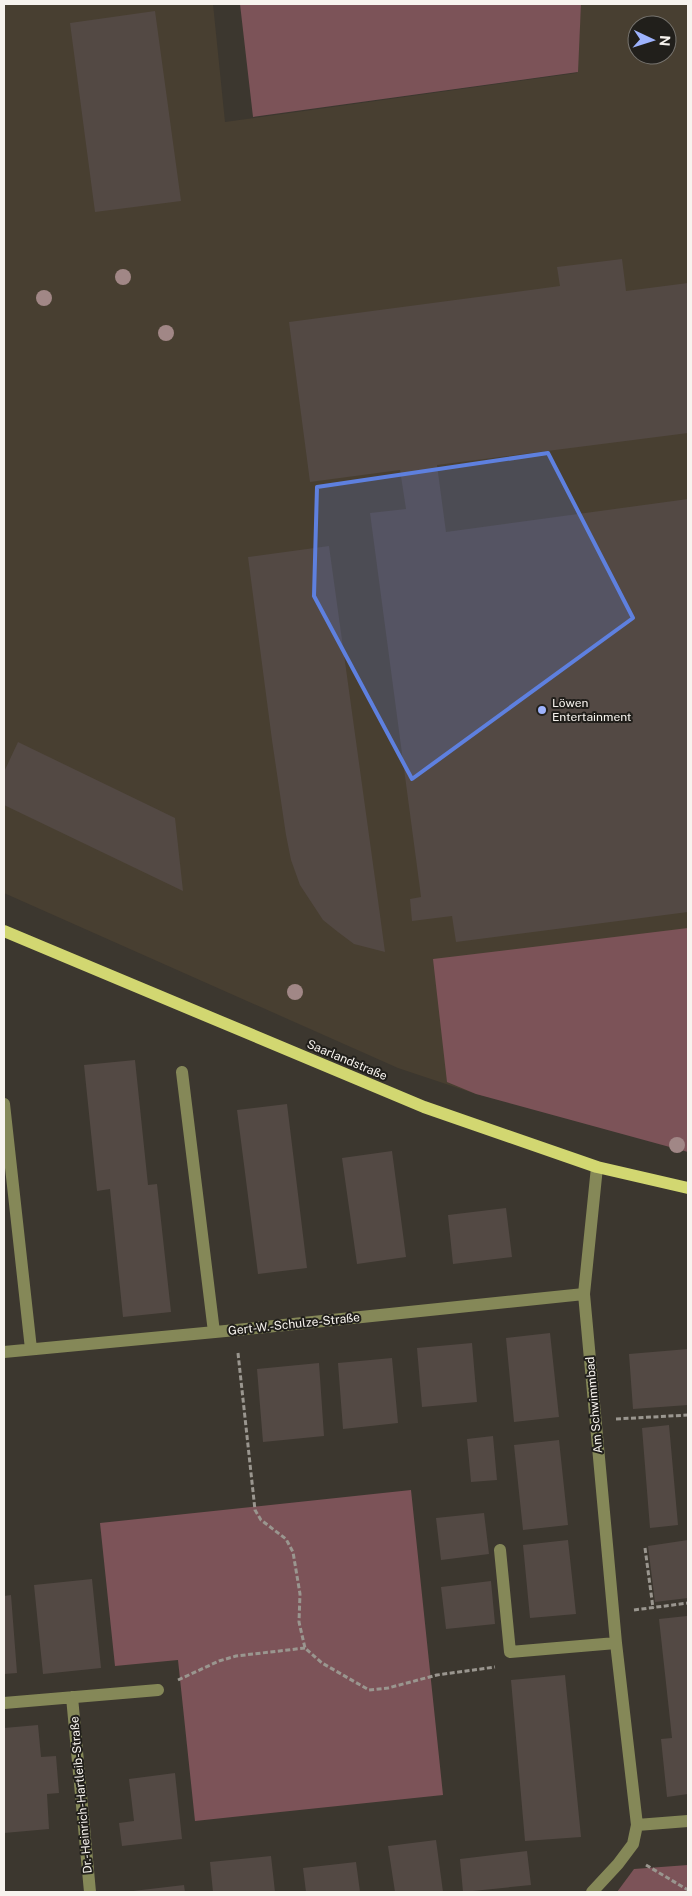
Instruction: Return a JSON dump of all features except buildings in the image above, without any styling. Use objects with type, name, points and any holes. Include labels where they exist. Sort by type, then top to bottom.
[{"type":"main road","name":"Saarlandstraße","points":[[4,932],[424,1107],[597,1167],[688,1188]]},
{"type":"street","points":[[182,1072],[214,1332]]},
{"type":"street","points":[[4,1104],[31,1349]]},
{"type":"street","name":"Am Schwimmbad","points":[[597,1167],[584,1294],[613,1613],[637,1825]]},
{"type":"street","name":"Gert-W.-Schulze-Straße","points":[[4,1352],[584,1294]]},
{"type":"street","points":[[500,1550],[510,1652],[616,1643]]},
{"type":"street","points":[[4,1703],[158,1690]]},
{"type":"street","name":"Dr.-Heinrich-Hartleib-Straße","points":[[72,1697],[90,1892]]},
{"type":"street","points":[[592,1892],[633,1844],[637,1825],[688,1821]]},
{"type":"path","points":[[236,1330],[255,1510],[261,1520],[286,1539],[293,1552],[300,1594],[299,1622],[305,1648],[322,1663],[369,1690],[388,1688],[437,1675],[503,1666],[510,1652]]},
{"type":"path","points":[[595,1420],[688,1415]]},
{"type":"path","points":[[645,1548],[654,1608]]},
{"type":"path","points":[[613,1613],[688,1604]]},
{"type":"path","points":[[158,1690],[218,1661],[236,1656],[305,1648]]},
{"type":"path","points":[[627,1852],[659,1874],[688,1890]]},
{"type":"highlighted area","points":[[548,453],[633,618],[412,779],[314,596],[317,487]]},
{"type":"shaded area","points":[[4,4],[213,4],[225,122],[577,73],[581,4],[688,4],[688,1144],[476,1094],[398,1068],[4,893]]},
{"type":"shaded area","points":[[240,4],[581,4],[578,72],[253,117]]},
{"type":"shaded area","points":[[688,928],[688,1152],[476,1094],[447,1082],[433,959]]},
{"type":"shaded area","points":[[411,1490],[443,1795],[195,1821],[178,1660],[115,1666],[100,1523]]},
{"type":"shaded area","points":[[688,1865],[688,1892],[617,1892],[634,1869]]},
{"type":"place","name":"Löwen Entertainment","points":[[542,710]]}]
